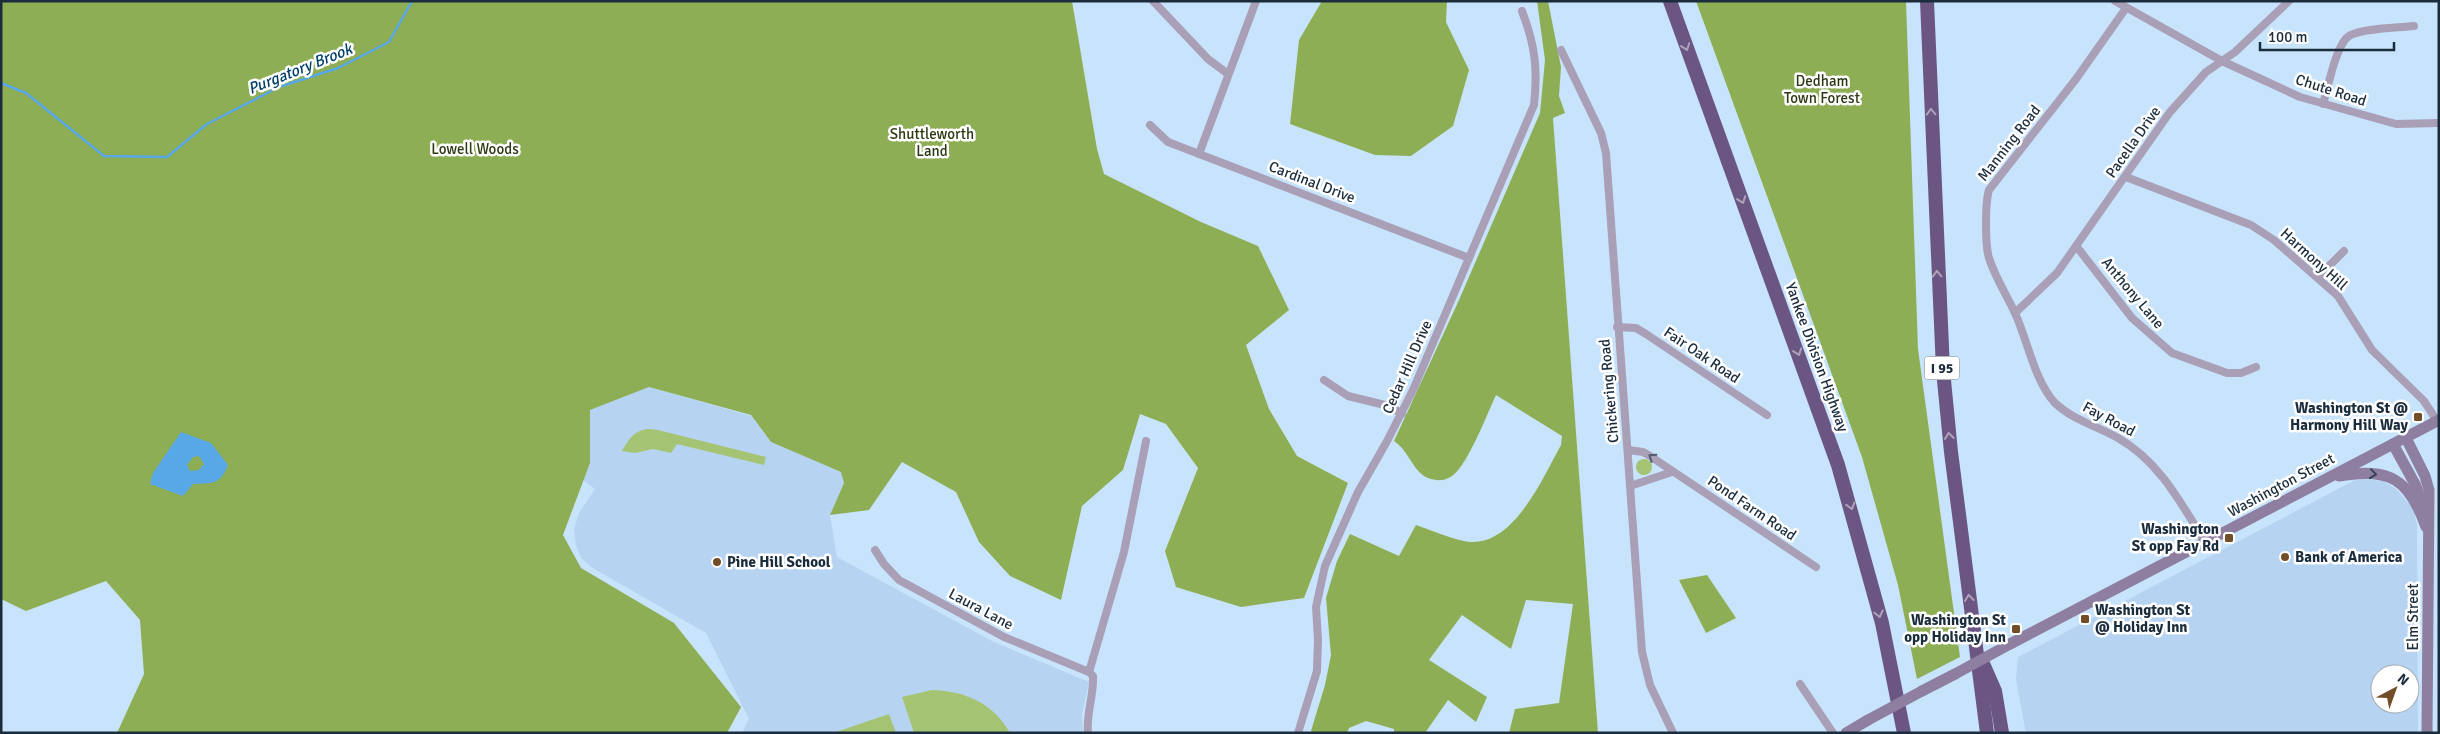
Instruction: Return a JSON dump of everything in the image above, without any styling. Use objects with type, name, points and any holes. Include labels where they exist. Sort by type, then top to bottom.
[{"type":"highway","name":"Yankee Division Highway","points":[[1670,1],[1838,465],[1880,615],[1904,733]]},
{"type":"highway","name":"I 95","points":[[1927,1],[1941,354],[1950,444],[1987,733]]},
{"type":"highway","points":[[1975,644],[1995,690],[2002,733]]},
{"type":"main road","name":"Washington Street","points":[[1846,733],[2010,644],[2406,438],[2438,419]]},
{"type":"main road","name":"Elm Street","points":[[2406,438],[2425,476],[2429,490],[2427,733]]},
{"type":"main road","name":"Elm Street","points":[[2393,444],[2419,493],[2428,532]]},
{"type":"main road","points":[[2324,479],[2369,472],[2394,479],[2413,496],[2428,532]]},
{"type":"street","points":[[1153,1],[1208,59],[1228,74]]},
{"type":"street","points":[[1199,154],[1256,1]]},
{"type":"street","name":"Chute Road","points":[[2115,1],[2222,61],[2300,96],[2396,124],[2439,123]]},
{"type":"street","name":"Pacella Drive","points":[[2015,313],[2057,273],[2170,112],[2206,72],[2235,52],[2289,1]]},
{"type":"street","name":"Manning Road","points":[[2015,313],[1988,256],[1986,199],[1989,190],[2076,78],[2126,8]]},
{"type":"street","name":"Cedar Hill Drive","points":[[1298,733],[1315,684],[1318,648],[1316,607],[1325,566],[1358,492],[1402,414],[1534,105],[1536,57],[1532,38],[1522,11]]},
{"type":"street","points":[[2323,104],[2341,46],[2348,37],[2358,33],[2414,26]]},
{"type":"street","name":"Chickering Road","points":[[1561,50],[1601,133],[1606,153],[1617,327],[1628,450],[1642,652],[1650,685],[1673,733]]},
{"type":"street","name":"Cardinal Drive","points":[[1150,125],[1168,142],[1469,258]]},
{"type":"street","name":"Harmony Hill","points":[[2126,177],[2252,225],[2280,245],[2338,296],[2372,350],[2424,401],[2438,419]]},
{"type":"street","name":"Anthony Lane","points":[[2077,247],[2132,318],[2172,353],[2227,373],[2241,374],[2256,367]]},
{"type":"street","points":[[2318,277],[2344,251]]},
{"type":"street","name":"Fay Road","points":[[2015,313],[2041,381],[2054,401],[2065,411],[2090,426],[2118,438],[2155,466],[2205,542]]},
{"type":"street","name":"Fair Oak Road","points":[[1617,327],[1636,328],[1767,415]]},
{"type":"street","points":[[1324,380],[1348,396],[1389,406],[1402,414]]},
{"type":"street","points":[[1088,733],[1087,711],[1094,683],[1093,676],[1089,672],[1124,552],[1146,442]]},
{"type":"street","name":"Pond Farm Road","points":[[1628,450],[1643,452],[1816,567]]},
{"type":"street","points":[[1630,486],[1672,472]]},
{"type":"street","name":"Laura Lane","points":[[875,550],[884,564],[899,580],[1004,637],[1089,672]]},
{"type":"street","points":[[1800,684],[1833,733]]},
{"type":"shaded area","name":"Pine Hill School","points":[[649,387],[751,416],[771,442],[841,472],[844,483],[830,515],[837,557],[992,641],[1089,682],[1082,715],[1083,733],[742,733],[749,719],[706,633],[591,567],[581,558],[576,546],[574,529],[579,513],[595,489],[583,480],[590,463],[590,410]]},
{"type":"shaded area","points":[[2362,479],[2383,481],[2395,488],[2412,507],[2417,524],[2418,664],[2370,664],[2370,714],[2418,714],[2418,733],[2026,733],[2016,680],[2018,657],[2353,481]]},
{"type":"green space","points":[[1,1],[1072,1],[1097,149],[1104,174],[1201,222],[1258,246],[1289,310],[1246,345],[1269,409],[1297,456],[1348,483],[1304,598],[1241,607],[1176,587],[1165,551],[1198,468],[1166,424],[1140,414],[1123,470],[1082,506],[1061,600],[1010,576],[979,542],[956,492],[902,462],[869,510],[830,515],[844,483],[841,472],[771,442],[751,415],[649,387],[590,410],[590,463],[563,535],[581,568],[674,623],[741,707],[727,733],[117,733],[144,674],[140,620],[106,581],[26,611],[1,599]]},
{"type":"green space","points":[[1322,1],[1447,1],[1446,22],[1469,70],[1453,126],[1411,156],[1375,155],[1290,124],[1299,40]]},
{"type":"green space","points":[[1537,1],[1548,1],[1561,67],[1559,96],[1565,113],[1553,118],[1598,733],[1509,733],[1515,709],[1559,703],[1573,604],[1526,600],[1511,649],[1462,615],[1429,660],[1487,697],[1476,722],[1448,700],[1425,733],[1394,733],[1394,729],[1366,721],[1349,728],[1347,733],[1316,733],[1311,731],[1325,685],[1331,655],[1326,598],[1337,561],[1350,534],[1399,556],[1416,525],[1465,541],[1487,540],[1501,532],[1514,521],[1526,506],[1561,445],[1562,436],[1496,395],[1471,451],[1458,470],[1449,478],[1438,480],[1424,476],[1403,449],[1394,441],[1459,300],[1540,113],[1545,60]]},
{"type":"green space","name":"Dedham Town Forest","points":[[1696,1],[1906,1],[1918,349],[1960,657],[1917,679],[1898,585],[1862,457]]},
{"type":"green space","points":[[650,429],[766,457],[764,465],[677,444],[671,453],[653,449],[635,453],[622,451],[636,433]]},
{"type":"green space","points":[[1644,459],[1652,467],[1644,475],[1636,467]]},
{"type":"green space","points":[[1707,575],[1736,618],[1706,633],[1679,580]]},
{"type":"green space","points":[[932,690],[967,696],[987,706],[1010,733],[914,733],[902,697]]},
{"type":"green space","points":[[889,714],[896,733],[833,733]]},
{"type":"water","points":[[181,432],[211,443],[228,465],[219,480],[211,483],[193,484],[183,496],[150,484],[153,473]],"holes":[[[199,456],[204,464],[199,470],[190,471],[187,465],[193,457]]]},
{"type":"waterway","name":"Purgatory Brook","points":[[1,83],[26,93],[104,156],[167,157],[207,124],[279,87],[338,68],[389,42],[412,1]]},
{"type":"place","name":"Washington St @ Harmony Hill Way","points":[[2418,417]]},
{"type":"place","name":"Washington St opp Fay Rd","points":[[2229,538]]},
{"type":"place","name":"Bank of America","points":[[2285,557]]},
{"type":"place","name":"Pine Hill School","points":[[717,562]]},
{"type":"place","name":"Washington St @ Holiday Inn","points":[[2085,619]]},
{"type":"place","name":"Washington St opp Holiday Inn","points":[[2016,629]]},
{"type":"park label","name":"Shuttleworth Land","points":[[932,142]]},
{"type":"park label","name":"Lowell Woods","points":[[475,149]]}]
